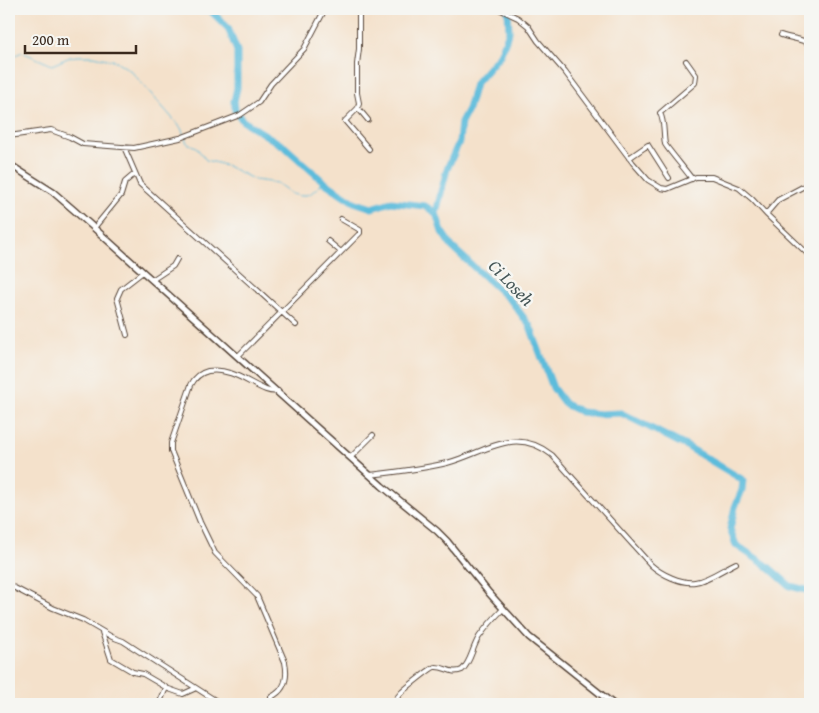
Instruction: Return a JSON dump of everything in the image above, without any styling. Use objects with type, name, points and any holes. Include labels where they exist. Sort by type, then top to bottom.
[{"type":"street","points":[[9,136],[51,130],[83,144],[141,147],[180,138],[240,115],[260,102],[271,84],[304,48],[325,9]]},
{"type":"street","points":[[359,9],[360,49],[357,64],[356,93],[359,103],[358,108],[345,121],[369,149]]},
{"type":"street","points":[[499,9],[528,26],[648,180],[661,188],[671,188],[696,177],[712,177],[739,188],[810,256]]},
{"type":"street","points":[[781,34],[810,44]]},
{"type":"street","points":[[686,61],[695,73],[696,82],[660,112],[664,124],[665,146],[680,161],[692,179]]},
{"type":"street","points":[[358,108],[368,120]]},
{"type":"street","points":[[629,158],[648,145],[669,178]]},
{"type":"street","points":[[124,147],[140,184],[296,325]]},
{"type":"street","points":[[9,164],[53,192],[370,475],[447,541],[529,638],[613,704]]},
{"type":"street","points":[[94,228],[121,195],[125,182],[135,175]]},
{"type":"street","points":[[766,214],[778,200],[810,183]]},
{"type":"street","points":[[238,356],[360,231],[341,219]]},
{"type":"street","points":[[328,241],[341,252]]},
{"type":"street","points":[[152,280],[173,266],[177,258]]},
{"type":"street","points":[[127,335],[117,298],[121,289],[143,272]]},
{"type":"street","points":[[271,704],[271,696],[277,694],[285,683],[287,674],[285,662],[257,596],[215,553],[200,522],[175,460],[171,443],[191,385],[196,377],[204,372],[214,370],[230,372],[267,391],[278,391]]},
{"type":"street","points":[[351,457],[373,435]]},
{"type":"street","points":[[370,475],[440,464],[484,448],[513,441],[530,442],[552,455],[650,565],[660,572],[683,581],[694,582],[736,563]]},
{"type":"street","points":[[9,585],[53,608],[82,620],[146,655],[194,689],[221,704]]},
{"type":"street","points":[[393,704],[400,693],[419,680],[431,668],[438,667],[452,672],[462,670],[469,660],[478,639],[503,609]]},
{"type":"street","points":[[102,631],[111,659],[133,672],[143,674],[183,694],[194,689]]},
{"type":"street","points":[[159,704],[164,691],[168,688]]},
{"type":"waterway","name":"Ci Loseh","points":[[209,9],[228,28],[237,51],[237,88],[234,101],[235,110],[243,121],[285,147],[324,182],[354,202],[372,208],[391,202],[425,206],[436,213],[442,232],[452,247],[512,302],[530,326],[553,388],[565,404],[581,412],[600,414],[621,413],[688,447],[743,480],[742,490],[735,507],[730,529],[736,545],[766,565],[790,586],[810,591]]},
{"type":"waterway","points":[[436,213],[447,169],[459,142],[461,122],[468,109],[475,84],[500,55],[509,32],[508,9]]},
{"type":"waterway","points":[[9,58],[22,52],[52,65],[77,56],[94,56],[116,61],[131,71],[181,128],[187,143],[196,147],[206,160],[225,165],[255,180],[277,183],[292,194],[301,196],[310,194],[324,182]]}]
